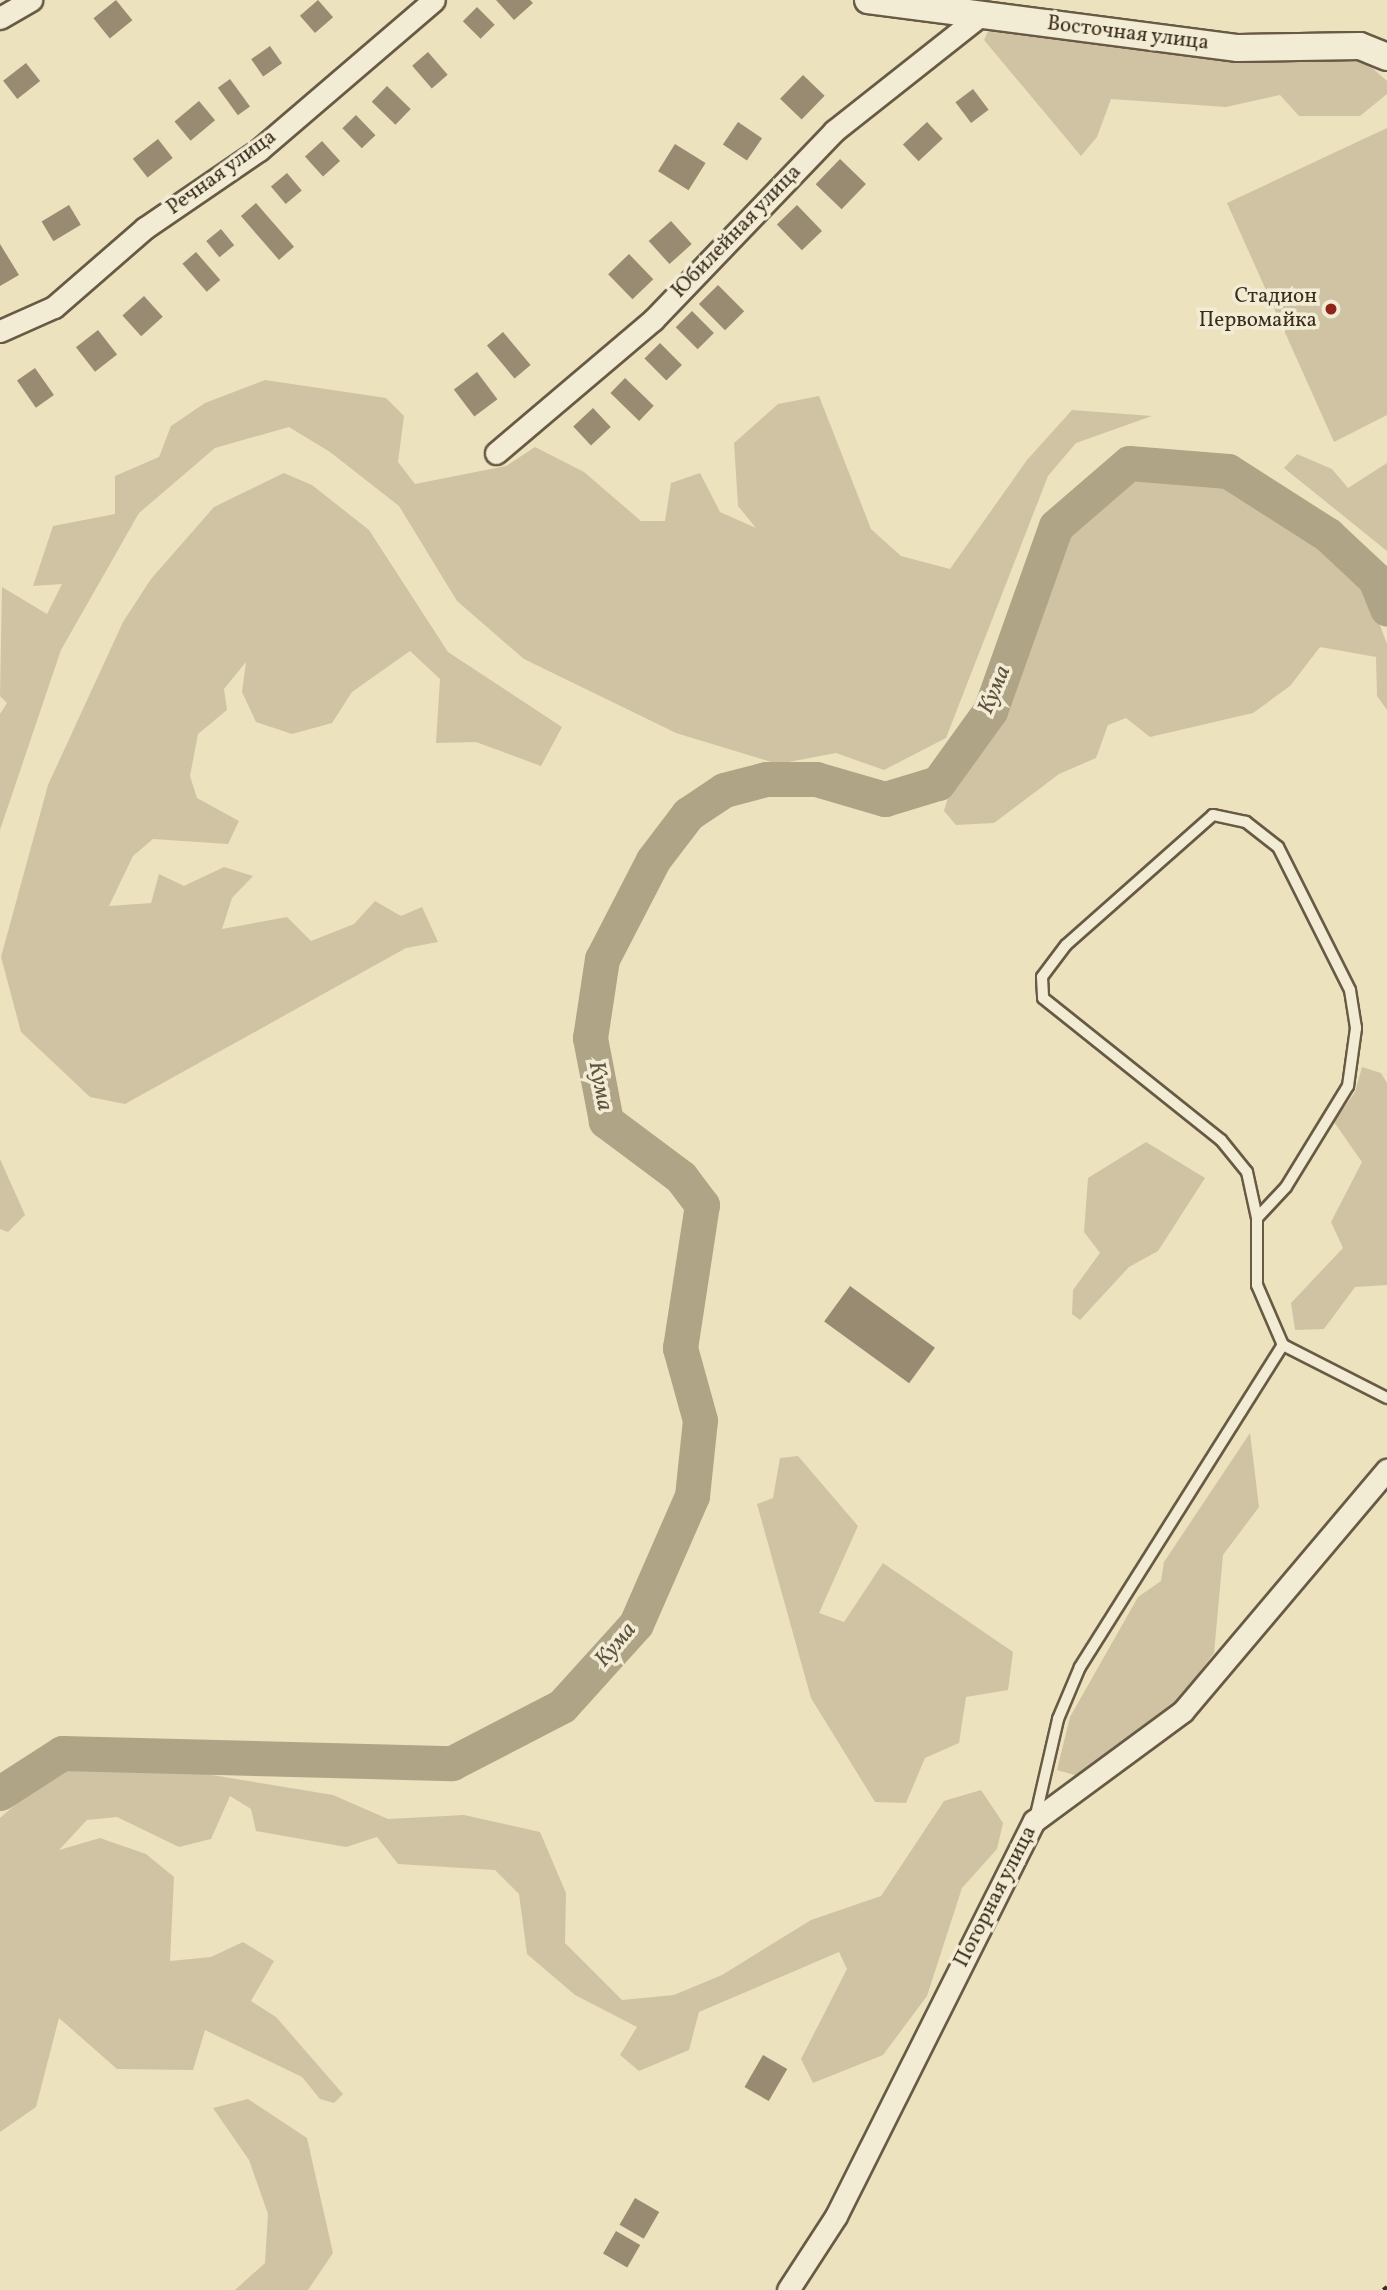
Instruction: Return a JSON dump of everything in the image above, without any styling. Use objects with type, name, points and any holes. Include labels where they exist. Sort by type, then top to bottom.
[{"type":"street","points":[[0,18],[32,0]]},
{"type":"street","name":"Речная улица","points":[[0,331],[54,307],[145,228],[259,149],[434,0]]},
{"type":"street","name":"Восточная улица","points":[[868,0],[1238,48],[1360,46],[1387,57]]},
{"type":"street","name":"Юбилейная улица","points":[[496,453],[653,320],[834,131],[981,15]]},
{"type":"street","name":"Погорная улица","points":[[788,2290],[836,2216],[1034,1821],[1183,1711],[1380,1474]]},
{"type":"lane","points":[[1257,1218],[1286,1187],[1348,1086],[1356,1028],[1349,990],[1278,847],[1246,822],[1213,815],[1066,945],[1042,978],[1043,998],[1221,1140],[1247,1172],[1257,1218],[1258,1285],[1283,1345],[1387,1398]]},
{"type":"lane","points":[[1034,1821],[1058,1719],[1080,1667],[1283,1345]]},
{"type":"shaded area","points":[[990,27],[1360,57],[1387,81],[1387,94],[1360,116],[1299,116],[1280,95],[1226,107],[1111,99],[1097,137],[1081,156],[984,40]]},
{"type":"shaded area","name":"Стадион Первомайка","points":[[1387,128],[1387,415],[1334,442],[1227,203]]},
{"type":"shaded area","points":[[265,380],[386,398],[404,416],[398,462],[415,484],[506,466],[535,447],[584,472],[641,521],[665,521],[671,483],[700,473],[720,512],[756,528],[738,506],[734,443],[778,404],[819,396],[871,529],[901,556],[950,569],[1027,460],[1072,410],[1152,416],[1076,443],[1048,476],[946,738],[884,770],[836,753],[778,764],[676,733],[524,659],[457,601],[399,506],[330,452],[289,427],[215,448],[139,513],[61,650],[0,830],[0,714],[7,703],[0,696],[2,587],[47,614],[62,584],[33,586],[53,526],[115,514],[115,476],[159,457],[171,426],[205,403]]},
{"type":"shaded area","points":[[1297,454],[1332,469],[1348,488],[1387,463],[1387,551],[1284,468]]},
{"type":"shaded area","points":[[284,473],[312,485],[369,530],[448,652],[562,727],[541,766],[476,742],[436,743],[440,679],[410,651],[352,692],[332,723],[292,734],[256,722],[242,692],[246,662],[224,689],[227,710],[198,734],[190,776],[197,798],[239,821],[228,844],[153,839],[133,856],[109,906],[151,903],[159,874],[184,886],[224,867],[253,876],[232,898],[222,929],[287,917],[311,941],[354,924],[375,901],[401,916],[422,907],[438,942],[406,948],[125,1104],[90,1097],[21,1032],[1,957],[48,785],[123,622],[151,579],[214,507]]},
{"type":"shaded area","points":[[1130,475],[1223,484],[1317,542],[1366,588],[1387,644],[1387,710],[1377,696],[1376,657],[1320,647],[1290,686],[1253,713],[1150,737],[1126,718],[1108,725],[1096,758],[1059,774],[994,823],[956,825],[944,811],[950,791],[1008,712],[1062,534]]},
{"type":"shaded area","points":[[1362,1067],[1381,1073],[1387,1083],[1387,1285],[1355,1287],[1324,1329],[1295,1330],[1291,1303],[1343,1248],[1331,1222],[1362,1162],[1334,1122],[1355,1092]]},
{"type":"shaded area","points":[[1146,1142],[1205,1178],[1158,1251],[1129,1267],[1080,1320],[1072,1314],[1073,1290],[1100,1253],[1084,1232],[1088,1178]]},
{"type":"shaded area","points":[[0,1159],[25,1215],[8,1232],[0,1229]]},
{"type":"shaded area","points":[[1250,1433],[1259,1507],[1223,1555],[1214,1653],[1173,1707],[1078,1776],[1057,1770],[1070,1717],[1138,1597],[1161,1581],[1164,1562]]},
{"type":"shaded area","points":[[798,1456],[858,1526],[819,1613],[844,1622],[883,1563],[1013,1652],[1008,1690],[966,1697],[959,1743],[925,1758],[906,1803],[875,1802],[811,1698],[757,1504],[773,1498],[780,1458]]},
{"type":"shaded area","points":[[58,1767],[194,1772],[333,1795],[388,1819],[464,1815],[540,1832],[566,1893],[565,1943],[622,2000],[674,1995],[722,1975],[811,1920],[881,1896],[944,1801],[981,1790],[1003,1823],[997,1849],[962,1888],[927,1996],[883,2055],[813,2083],[801,2059],[847,1969],[839,1952],[699,2012],[689,2050],[639,2071],[620,2055],[637,2027],[575,1995],[527,1954],[519,1894],[495,1870],[398,1864],[377,1837],[346,1847],[256,1831],[251,1809],[230,1796],[211,1839],[179,1847],[117,1817],[87,1820],[59,1850],[100,1838],[146,1854],[174,1877],[170,1961],[211,1957],[243,1942],[274,1961],[251,2001],[276,2017],[343,2094],[334,2103],[320,2099],[302,2077],[205,2030],[193,2070],[117,2069],[59,2018],[36,2107],[0,2132],[0,1818]]},
{"type":"shaded area","points":[[248,2099],[307,2138],[333,2253],[308,2290],[235,2290],[265,2263],[268,2214],[249,2160],[213,2108]]},
{"type":"building","points":[[116,0],[132,20],[110,38],[93,18]]},
{"type":"building","points":[[318,0],[333,17],[315,33],[300,16]]},
{"type":"building","points":[[496,0],[530,0],[533,3],[514,20]]},
{"type":"building","points":[[477,7],[495,25],[481,39],[463,21]]},
{"type":"building","points":[[270,46],[282,63],[263,76],[251,59]]},
{"type":"building","points":[[428,52],[448,75],[432,88],[412,66]]},
{"type":"building","points":[[26,63],[40,81],[17,99],[3,81]]},
{"type":"building","points":[[803,75],[825,96],[802,120],[780,99]]},
{"type":"building","points":[[230,79],[250,107],[238,115],[218,88]]},
{"type":"building","points":[[387,86],[411,109],[395,125],[372,102]]},
{"type":"building","points":[[973,89],[989,110],[971,123],[955,102]]},
{"type":"building","points":[[199,101],[215,120],[191,141],[174,122]]},
{"type":"building","points":[[356,115],[375,135],[362,148],[342,128]]},
{"type":"building","points":[[738,122],[762,138],[747,161],[723,144]]},
{"type":"building","points":[[927,122],[943,139],[919,161],[903,145]]},
{"type":"building","points":[[158,139],[173,158],[148,178],[133,159]]},
{"type":"building","points":[[322,141],[340,161],[323,176],[305,156]]},
{"type":"building","points":[[675,144],[706,163],[689,190],[658,171]]},
{"type":"building","points":[[840,159],[866,184],[842,209],[816,184]]},
{"type":"building","points":[[287,173],[302,191],[286,204],[271,186]]},
{"type":"building","points":[[256,203],[294,247],[279,260],[241,216]]},
{"type":"building","points":[[69,205],[81,225],[53,241],[42,221]]},
{"type":"building","points":[[797,205],[822,231],[802,250],[777,224]]},
{"type":"building","points":[[671,221],[692,244],[669,264],[649,241]]},
{"type":"building","points":[[221,229],[234,245],[219,257],[206,241]]},
{"type":"building","points":[[0,244],[19,275],[0,286]]},
{"type":"building","points":[[196,252],[220,280],[207,292],[182,264]]},
{"type":"building","points":[[629,254],[653,279],[632,299],[608,274]]},
{"type":"building","points":[[718,285],[744,311],[725,330],[699,304]]},
{"type":"building","points":[[144,296],[163,317],[141,336],[122,315]]},
{"type":"building","points":[[692,311],[714,333],[698,349],[676,327]]},
{"type":"building","points":[[98,330],[117,354],[95,372],[76,347]]},
{"type":"building","points":[[503,332],[531,365],[515,378],[487,345]]},
{"type":"building","points":[[660,343],[682,365],[666,380],[644,359]]},
{"type":"building","points":[[35,368],[54,395],[36,408],[17,381]]},
{"type":"building","points":[[477,372],[497,399],[474,417],[454,389]]},
{"type":"building","points":[[625,378],[654,406],[639,421],[610,393]]},
{"type":"building","points":[[593,408],[611,427],[591,445],[573,426]]},
{"type":"building","points":[[850,1286],[935,1348],[909,1383],[824,1322]]},
{"type":"building","points":[[763,2055],[787,2069],[769,2101],[744,2087]]},
{"type":"building","points":[[635,2198],[659,2212],[644,2239],[620,2225]]},
{"type":"building","points":[[616,2231],[640,2245],[627,2268],[603,2254]]},
{"type":"waterway","name":"Кума","points":[[0,1793],[62,1753],[452,1763],[562,1706],[636,1624],[692,1496],[700,1420],[680,1348],[702,1205],[681,1177],[606,1121],[590,1038],[602,959],[653,860],[688,814],[724,790],[766,779],[816,779],[885,799],[938,783],[990,711],[1056,526],[1129,463],[1228,471],[1328,535],[1375,579],[1387,609]]},
{"type":"place","name":"Стадион Первомайка","points":[[1331,309]]}]
